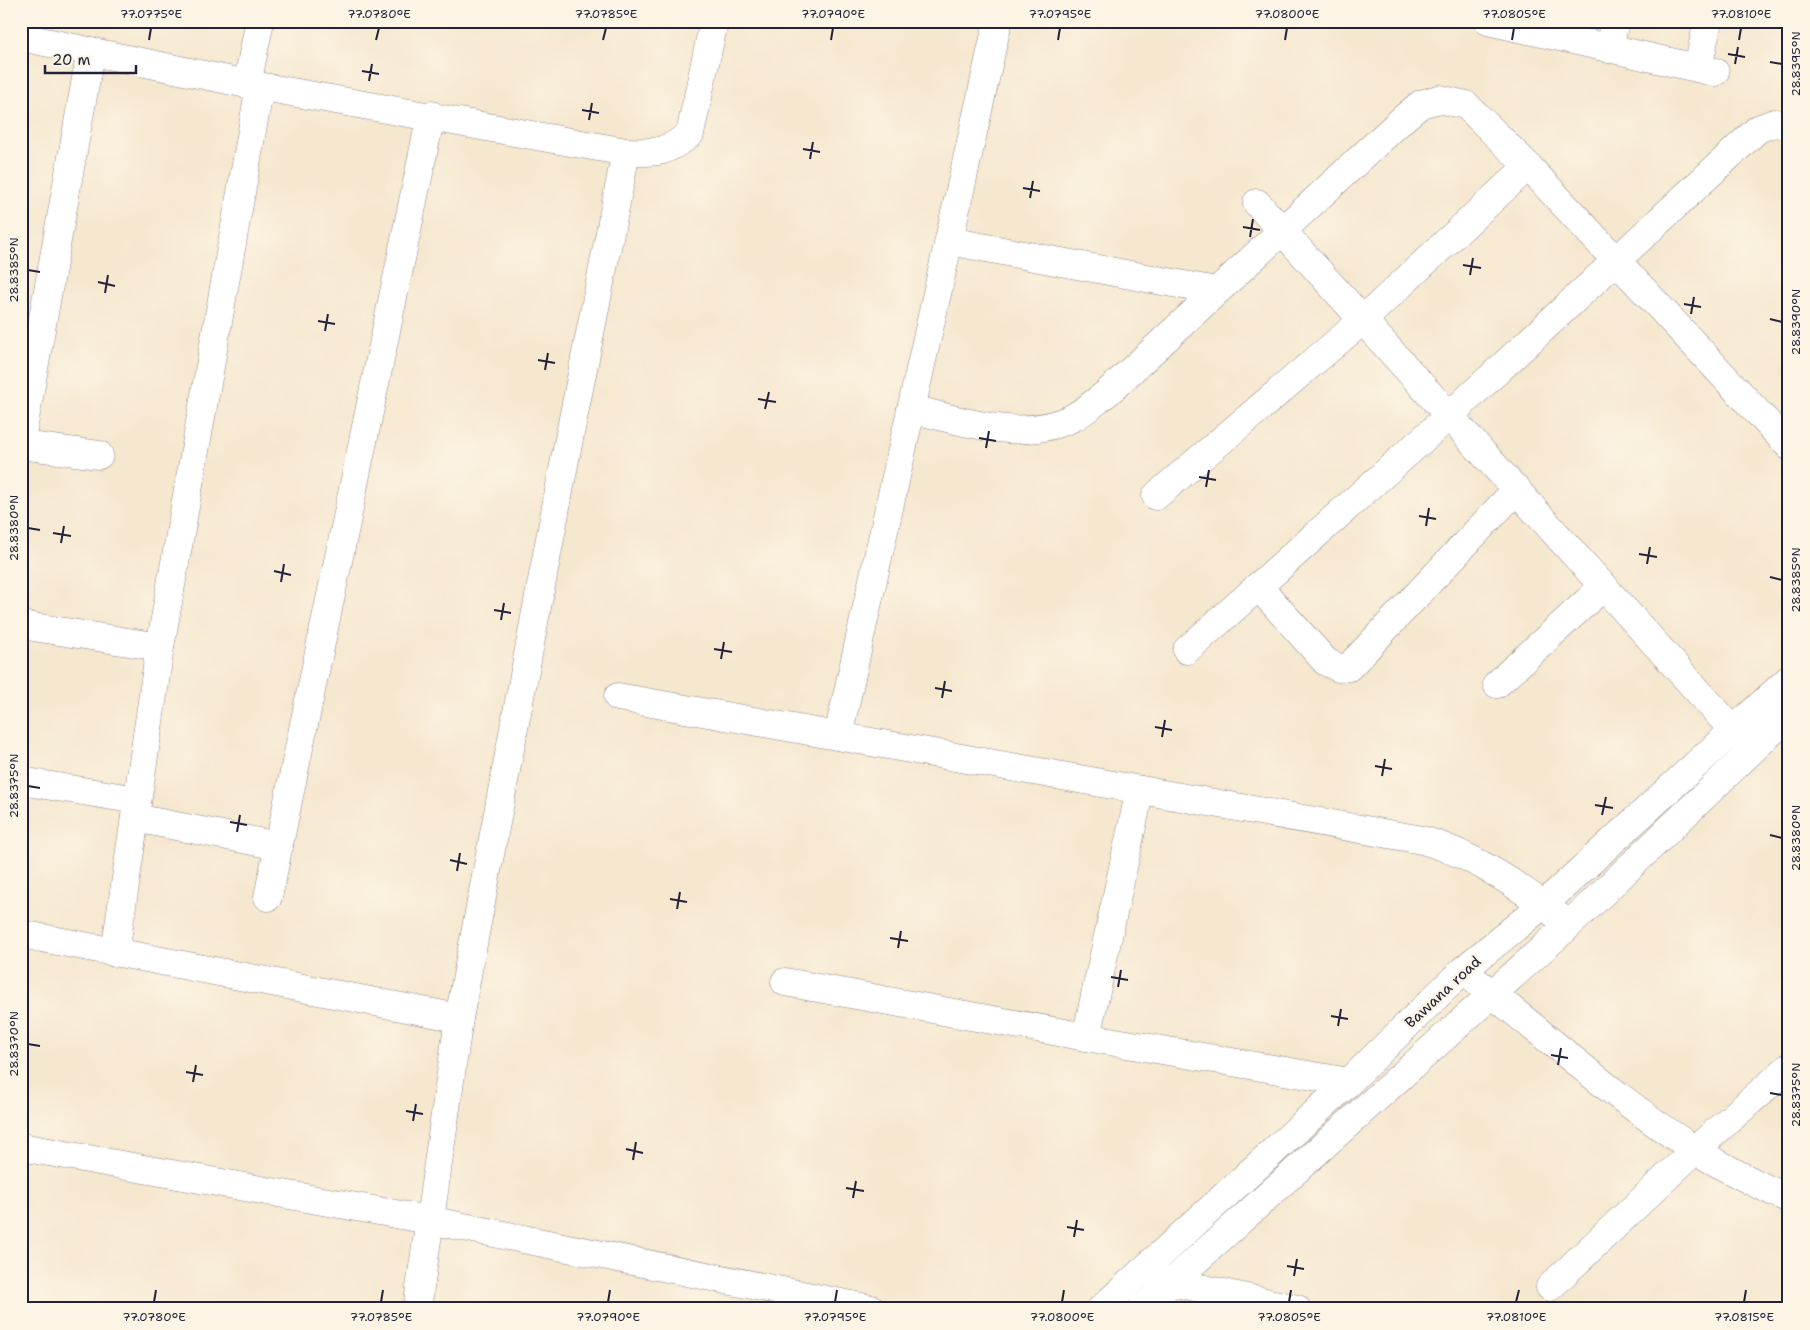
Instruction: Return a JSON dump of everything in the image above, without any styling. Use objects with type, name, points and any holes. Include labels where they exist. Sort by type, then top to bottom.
[{"type":"street","points":[[115,953],[160,647],[253,85],[260,21]]},
{"type":"street","points":[[21,37],[253,85],[431,115],[626,152],[656,153],[676,145],[690,134],[714,21]]},
{"type":"street","points":[[838,736],[998,21]]},
{"type":"street","points":[[1609,49],[1616,21]]},
{"type":"street","points":[[1499,22],[1706,70],[1708,21]]},
{"type":"street","points":[[91,51],[21,443],[99,455]]},
{"type":"street","points":[[911,409],[1007,430],[1032,431],[1073,418],[1107,393],[1410,113],[1421,104],[1439,99],[1466,105],[1528,166],[1789,446]]},
{"type":"street","points":[[268,897],[431,115]]},
{"type":"street","points":[[1187,650],[1450,415],[1758,129],[1774,123],[1789,125]]},
{"type":"street","points":[[416,1309],[459,1018],[567,449],[626,152]]},
{"type":"street","points":[[1156,496],[1363,320],[1528,166]]},
{"type":"street","points":[[1257,203],[1734,731]]},
{"type":"street","points":[[949,241],[1216,291]]},
{"type":"street","points":[[1258,586],[1326,662],[1338,668],[1349,667],[1517,489]]},
{"type":"street","points":[[1497,684],[1604,586]]},
{"type":"street","points":[[21,625],[160,647]]},
{"type":"street","name":"Bawana road","points":[[1102,1309],[1349,1082],[1462,971],[1544,904],[1789,679]]},
{"type":"street","points":[[618,697],[1422,840],[1446,847],[1469,858],[1544,904],[1569,925]]},
{"type":"street","points":[[1142,1309],[1491,993],[1569,925],[1789,715]]},
{"type":"street","points":[[21,781],[279,846]]},
{"type":"street","points":[[1086,1037],[1140,790]]},
{"type":"street","points":[[21,934],[459,1018]]},
{"type":"street","points":[[1462,971],[1653,1121],[1695,1150],[1749,1181],[1789,1199]]},
{"type":"street","points":[[785,982],[1086,1037],[1349,1082]]},
{"type":"street","points":[[1550,1287],[1695,1150],[1789,1067]]},
{"type":"street","points":[[21,1147],[430,1220],[871,1309]]},
{"type":"street","points":[[1140,1274],[1171,1283],[1297,1309]]}]
